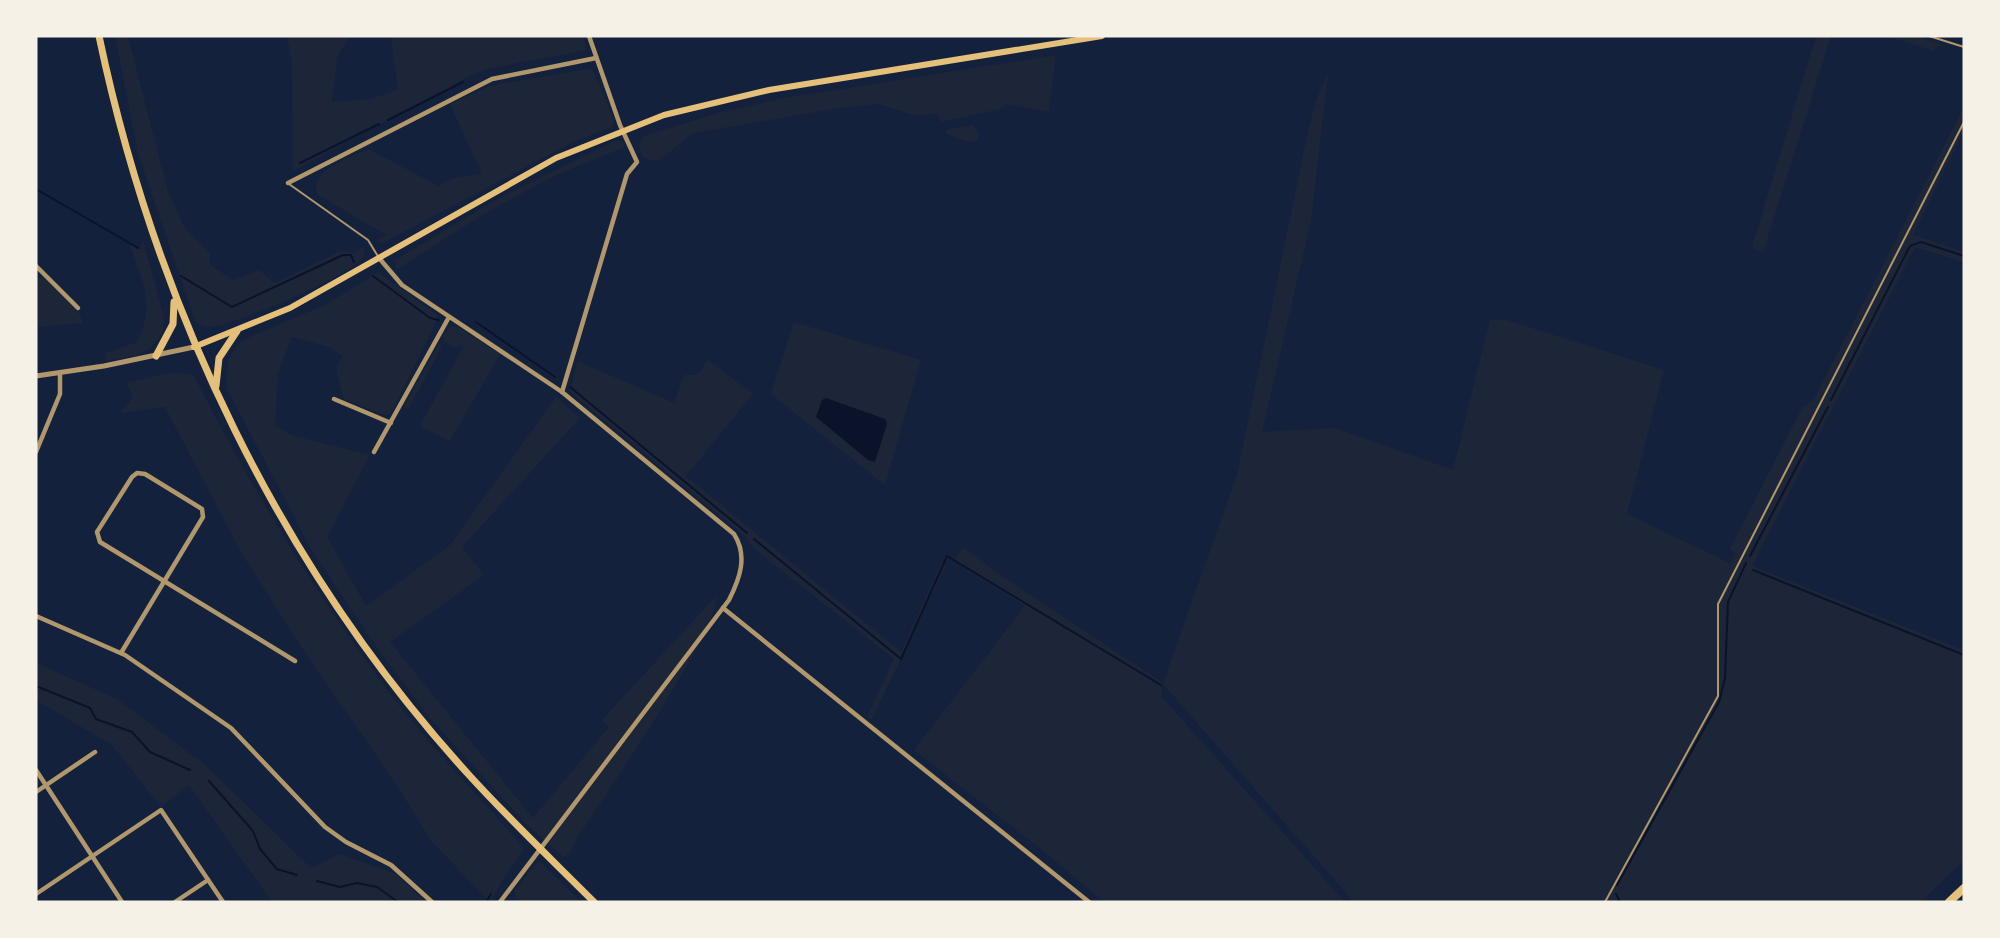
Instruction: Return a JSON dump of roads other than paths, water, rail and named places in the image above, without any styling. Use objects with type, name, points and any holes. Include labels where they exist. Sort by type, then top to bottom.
[{"type":"highway","points":[[1948,902],[1964,888]]},
{"type":"main road","points":[[99,36],[127,158],[174,296],[194,347],[302,553],[362,641],[446,748],[518,827],[594,902]]},
{"type":"main road","points":[[194,347],[290,308],[525,174],[623,130],[693,107],[769,90],[1102,36]]},
{"type":"main road","points":[[156,356],[173,324],[174,296]]},
{"type":"main road","points":[[216,389],[219,358],[237,331]]},
{"type":"street","points":[[562,392],[627,174],[638,162],[623,130],[589,36]]},
{"type":"street","points":[[288,183],[492,80],[596,58]]},
{"type":"street","points":[[379,258],[402,285],[562,392],[734,534],[741,545],[743,556],[736,586],[723,608],[500,902]]},
{"type":"street","points":[[36,266],[78,309]]},
{"type":"street","points":[[375,452],[449,317]]},
{"type":"street","points":[[36,376],[156,356],[194,347]]},
{"type":"street","points":[[36,452],[60,394],[60,373]]},
{"type":"street","points":[[334,399],[391,423]]},
{"type":"street","points":[[121,653],[164,582],[203,517],[202,509],[154,480],[137,473],[132,477],[98,532],[100,542],[164,582],[295,661]]},
{"type":"street","points":[[723,608],[1089,902]]},
{"type":"street","points":[[36,616],[121,653],[231,728],[326,827],[346,842],[391,865],[432,902]]},
{"type":"street","points":[[36,792],[95,752]]},
{"type":"street","points":[[36,770],[122,902]]},
{"type":"street","points":[[36,894],[161,810],[223,902]]},
{"type":"street","points":[[176,902],[208,880]]},
{"type":"lane","points":[[1929,36],[1964,47]]},
{"type":"lane","points":[[1605,902],[1718,696],[1718,604],[1964,122]]},
{"type":"lane","points":[[288,183],[368,240],[379,258]]},
{"type":"waterway","points":[[1960,36],[1964,37]]},
{"type":"waterway","points":[[388,120],[463,82]]},
{"type":"waterway","points":[[300,163],[379,124]]},
{"type":"waterway","points":[[36,189],[138,248]]},
{"type":"waterway","points":[[1831,400],[1910,246],[1921,242],[1964,256]]},
{"type":"waterway","points":[[181,276],[232,307],[343,255],[351,255],[354,262]]},
{"type":"waterway","points":[[373,276],[430,318],[439,320]]},
{"type":"waterway","points":[[476,322],[555,377]]},
{"type":"waterway","points":[[570,387],[747,533]]},
{"type":"waterway","points":[[1750,556],[1828,407]]},
{"type":"waterway","points":[[754,539],[901,659],[947,556],[1161,685]]},
{"type":"waterway","points":[[1617,885],[1719,702],[1725,678],[1728,602],[1746,563]]},
{"type":"waterway","points":[[1753,570],[1964,655]]},
{"type":"waterway","points":[[36,686],[90,708],[96,719],[132,732],[150,752],[190,770]]},
{"type":"waterway","points":[[209,781],[253,831],[260,849],[277,869],[297,875]]},
{"type":"waterway","points":[[317,881],[340,887],[357,883],[377,887],[398,902]]},
{"type":"waterway","points":[[486,902],[491,894]]},
{"type":"waterway","points":[[1616,894],[1620,902]]}]
